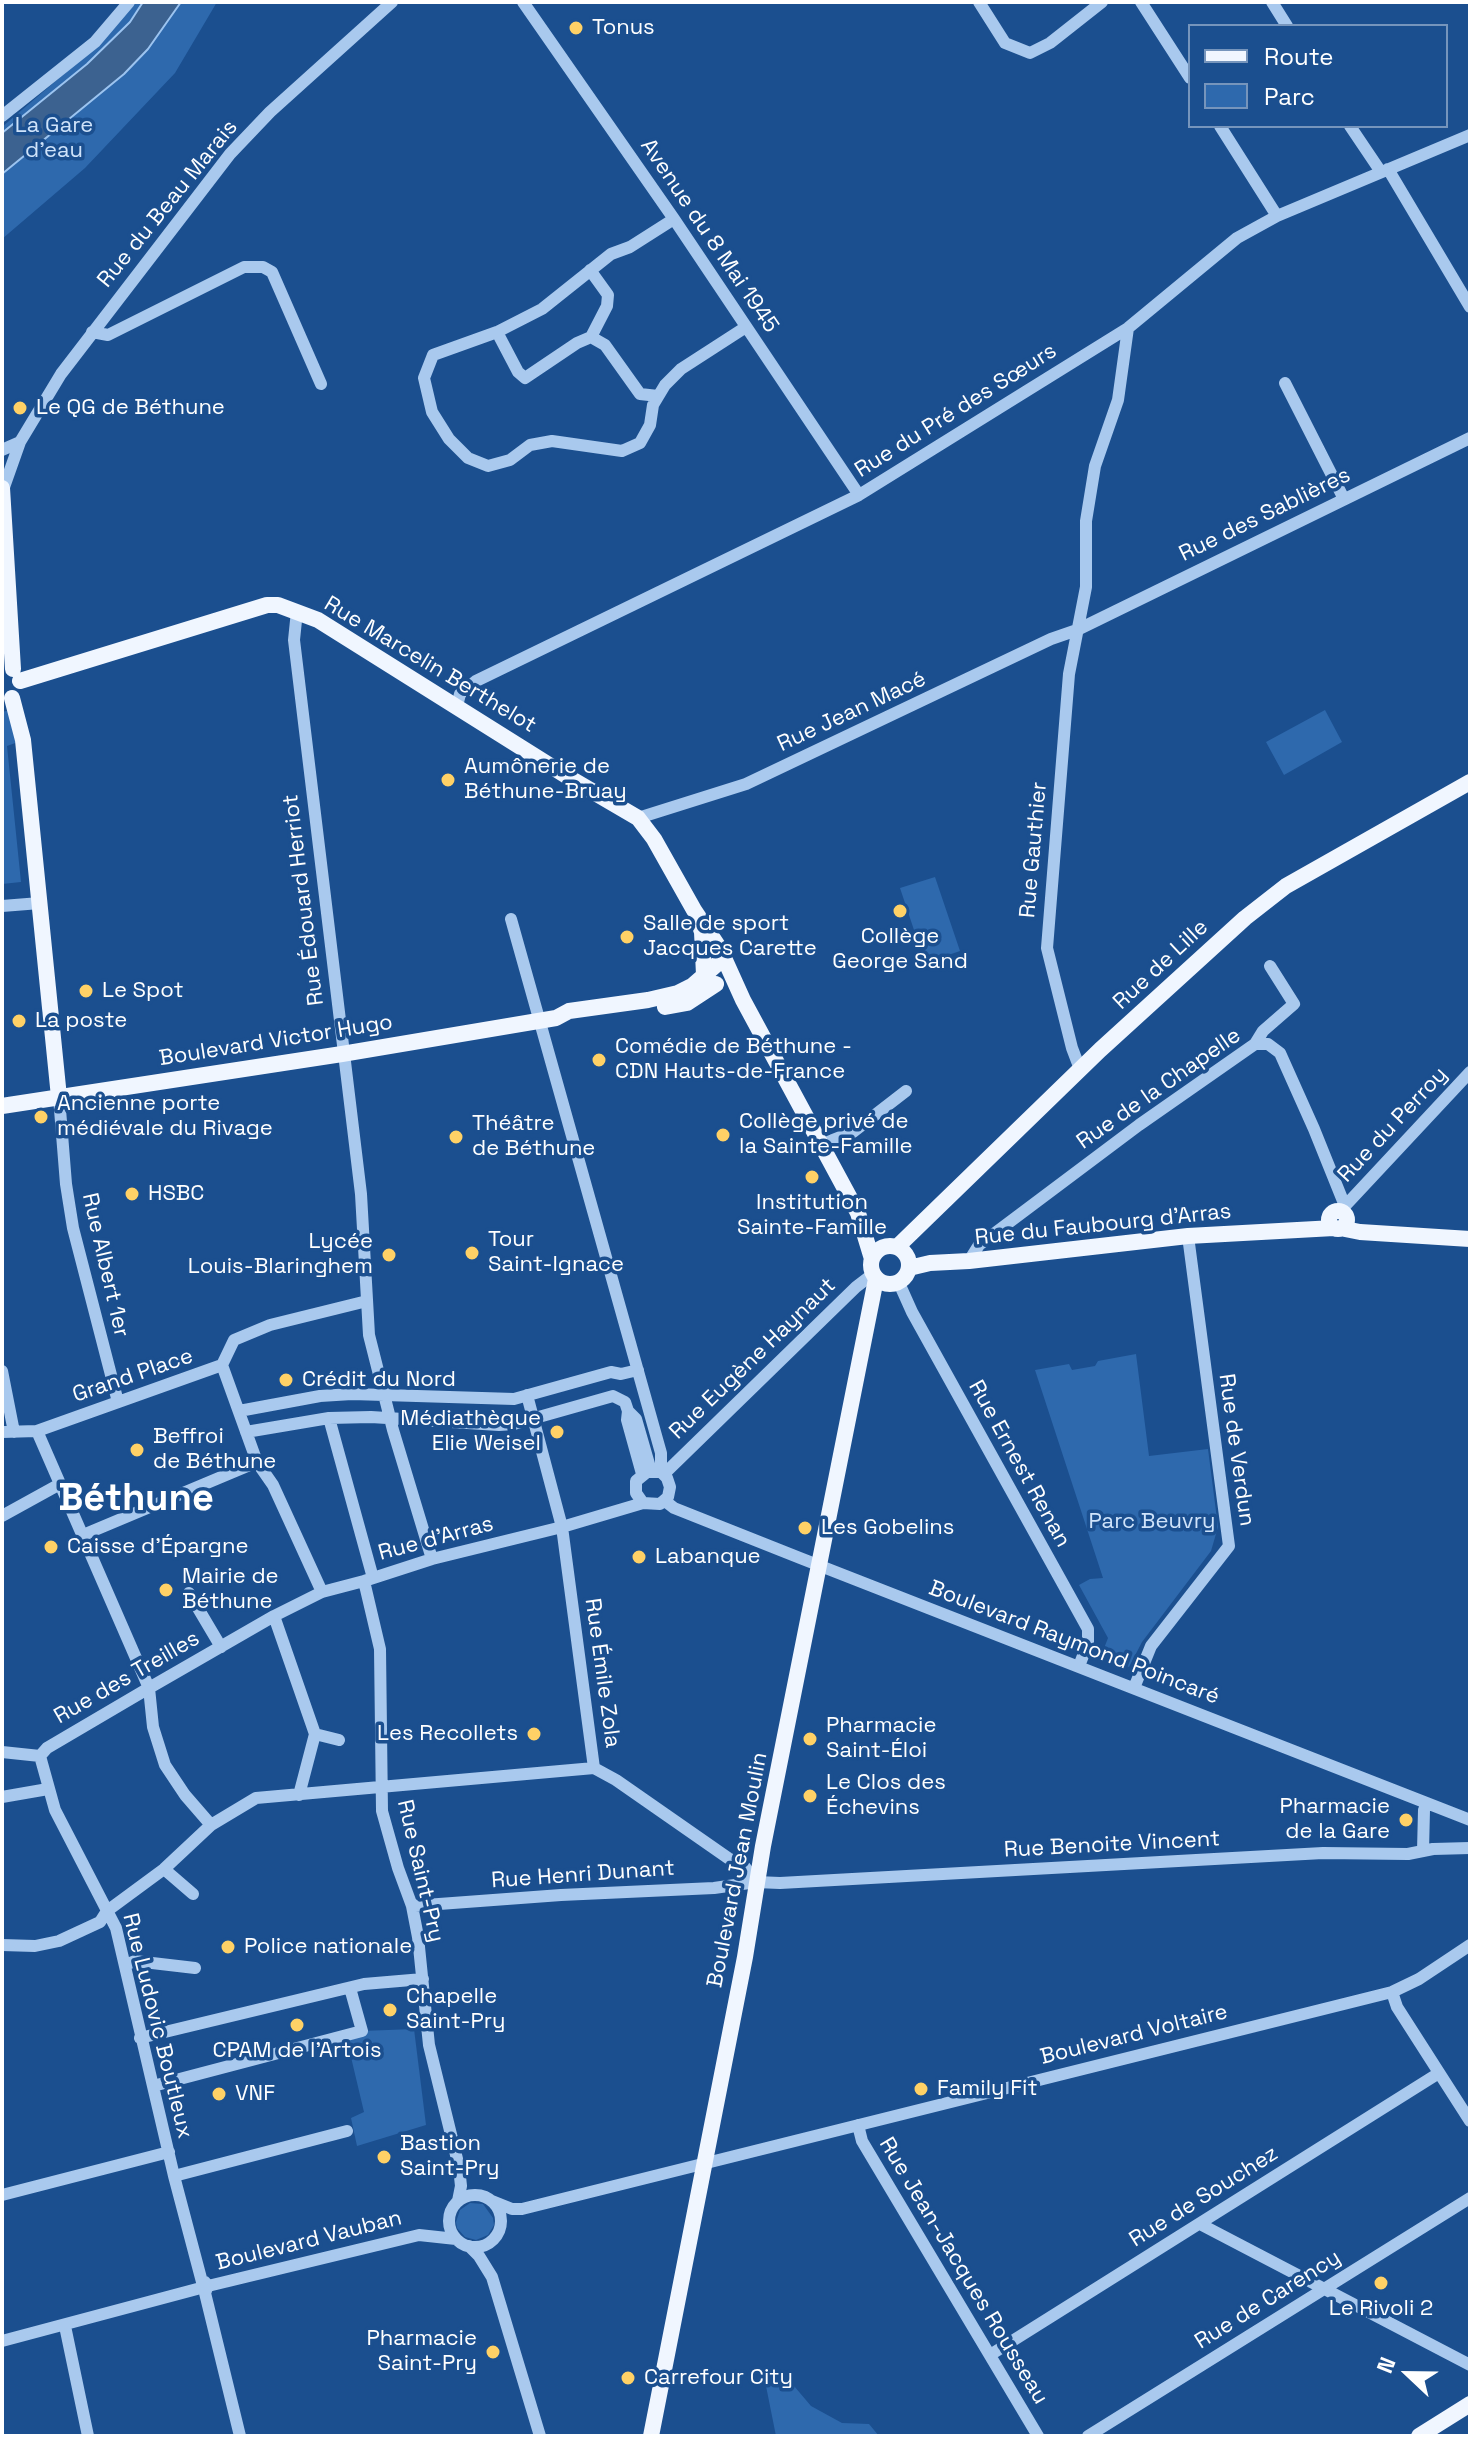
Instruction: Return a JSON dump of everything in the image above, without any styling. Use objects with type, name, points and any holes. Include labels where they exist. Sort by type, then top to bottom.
[{"type":"main road","points":[[3,489],[12,672],[20,687],[7,700],[23,740],[59,1097]]},
{"type":"main road","name":"Rue Marcelin Berthelot","points":[[12,672],[267,605],[278,605],[318,620],[638,818],[654,839],[720,949],[718,974],[743,1000],[858,1213],[873,1271]]},
{"type":"main road","name":"Rue de Lille","points":[[896,1284],[907,1275],[903,1255],[918,1228],[1080,1069],[1196,961],[1286,886],[1470,782]]},
{"type":"main road","points":[[696,913],[718,974]]},
{"type":"main road","name":"Boulevard Victor Hugo","points":[[2,1106],[556,1018],[569,1011],[678,993],[718,974]]},
{"type":"main road","points":[[1338,1218],[1360,1232],[1470,1239]]},
{"type":"main road","name":"Rue du Faubourg d'Arras","points":[[903,1255],[930,1263],[969,1261],[1188,1236],[1302,1228],[1338,1218]]},
{"type":"main road","points":[[864,1230],[903,1255]]},
{"type":"main road","points":[[896,1284],[873,1271],[881,1248],[903,1255]]},
{"type":"main road","name":"Boulevard Jean Moulin","points":[[651,2436],[745,1957],[756,1882],[869,1312],[873,1271]]},
{"type":"main road","name":"Boulevard Jean Moulin","points":[[869,1312],[896,1284]]},
{"type":"main road","points":[[1419,2436],[1470,2404]]},
{"type":"main road","points":[[1436,2436],[1470,2414]]},
{"type":"street","points":[[2,116],[95,42],[129,2]]},
{"type":"street","name":"Rue du Beau Marais","points":[[3,489],[20,442],[48,392],[183,212],[247,134],[392,2]]},
{"type":"street","name":"Avenue du 8 Mai 1945","points":[[523,2],[674,219],[859,495]]},
{"type":"street","points":[[979,2],[1005,43],[1030,53],[1050,43],[1102,2]]},
{"type":"street","points":[[1141,2],[1188,75]]},
{"type":"street","points":[[1274,3],[1286,24]]},
{"type":"street","points":[[1221,128],[1277,216]]},
{"type":"street","points":[[1352,128],[1384,171],[1470,307]]},
{"type":"street","name":"Rue du Pré des Sœurs","points":[[457,706],[460,694],[476,681],[859,495],[1128,328],[1237,238],[1277,216],[1470,135]]},
{"type":"street","points":[[674,219],[630,247],[611,254],[542,309],[497,332],[433,355],[424,378],[432,412],[449,439],[468,458],[488,466],[510,460],[530,445],[552,441],[622,451],[640,443],[650,425],[653,405],[665,385],[681,369],[746,327]]},
{"type":"street","points":[[92,332],[108,335],[244,267],[263,267],[272,272],[321,384]]},
{"type":"street","points":[[497,332],[518,372],[525,378],[591,337],[607,306],[608,295],[590,270]]},
{"type":"street","name":"Rue Gauthier","points":[[1080,1069],[1047,948],[1069,674],[1086,587],[1086,521],[1095,466],[1118,400],[1128,328]]},
{"type":"street","points":[[591,337],[605,345],[640,394],[658,396]]},
{"type":"street","points":[[1285,383],[1344,499]]},
{"type":"street","name":"Rue des Sablières","points":[[1077,630],[1470,438]]},
{"type":"street","points":[[2,450],[20,442]]},
{"type":"street","name":"Rue Édouard Herriot","points":[[297,611],[294,640],[361,1194],[369,1335],[432,1559]]},
{"type":"street","name":"Rue Jean Macé","points":[[638,818],[746,784],[1051,639],[1077,630]]},
{"type":"street","points":[[2,906],[40,903]]},
{"type":"street","points":[[246,1432],[329,1418],[514,1424],[605,1396],[619,1397],[625,1402],[627,1420],[654,1473],[670,1487],[665,1501],[654,1506],[638,1499],[635,1487],[654,1473],[661,1453],[511,919]]},
{"type":"street","points":[[1255,1044],[1263,1031],[1294,1004],[1270,966]]},
{"type":"street","name":"Rue de la Chapelle","points":[[969,1261],[979,1245],[1139,1125],[1255,1044],[1268,1044],[1280,1053],[1314,1128],[1338,1218]]},
{"type":"street","name":"Rue du Perroy","points":[[1338,1218],[1470,1072]]},
{"type":"street","points":[[822,1147],[853,1132],[906,1091]]},
{"type":"street","name":"Rue Albert 1er","points":[[59,1097],[73,1228],[118,1402]]},
{"type":"street","name":"Rue de Verdun","points":[[1134,1688],[1151,1646],[1229,1546],[1188,1236]]},
{"type":"street","name":"Rue Eugène Haynaut","points":[[654,1473],[873,1271]]},
{"type":"street","name":"Rue Ernest Renan","points":[[896,1284],[1088,1629],[1088,1643],[1079,1666]]},
{"type":"street","points":[[222,1365],[234,1340],[270,1325],[367,1301]]},
{"type":"street","name":"Grand Place","points":[[8,1432],[37,1431],[222,1365],[257,1462],[273,1485],[322,1592]]},
{"type":"street","points":[[239,1411],[320,1396],[385,1395],[485,1400],[527,1395],[611,1372],[621,1374],[638,1370]]},
{"type":"street","points":[[2,1371],[8,1432]]},
{"type":"street","name":"Rue Émile Zola","points":[[527,1395],[562,1527],[594,1768],[745,1867],[756,1882]]},
{"type":"street","points":[[483,1425],[489,1413],[485,1400]]},
{"type":"street","name":"Rue Saint-Pry","points":[[329,1418],[369,1580],[380,1649],[382,1811],[388,1838],[412,1906],[429,2045],[459,2167],[461,2186],[458,2201]]},
{"type":"street","points":[[37,1431],[149,1688],[153,1727],[165,1765],[211,1825]]},
{"type":"street","points":[[83,1535],[257,1462]]},
{"type":"street","points":[[2,1516],[60,1484]]},
{"type":"street","name":"Boulevard Raymond Poincaré","points":[[665,1501],[674,1508],[1470,1820]]},
{"type":"street","name":"Rue d'Arras","points":[[322,1592],[432,1559],[562,1527],[643,1503]]},
{"type":"street","name":"Rue des Treilles","points":[[40,1756],[47,1748],[149,1688],[322,1592]]},
{"type":"street","points":[[189,1593],[221,1647]]},
{"type":"street","points":[[274,1616],[315,1734],[299,1795]]},
{"type":"street","points":[[315,1734],[339,1740]]},
{"type":"street","points":[[2,1752],[40,1756]]},
{"type":"street","name":"Rue Ludovic Boutleux","points":[[40,1756],[55,1810],[116,1928],[140,2038],[240,2436]]},
{"type":"street","points":[[2,1945],[35,1946],[59,1941],[100,1922],[107,1911],[164,1869],[211,1825],[256,1798],[594,1768]]},
{"type":"street","points":[[4,1797],[48,1789]]},
{"type":"street","points":[[1423,1851],[1424,1810],[1427,1803]]},
{"type":"street","name":"Rue Benoite Vincent","points":[[756,1882],[1323,1853],[1408,1854],[1470,1848]]},
{"type":"street","points":[[164,1869],[193,1894]]},
{"type":"street","name":"Rue Henri Dunant","points":[[412,1906],[714,1888],[756,1882]]},
{"type":"street","name":"Boulevard Voltaire","points":[[704,2164],[1392,1992],[1419,1979],[1470,1945]]},
{"type":"street","points":[[125,1965],[135,1961],[195,1968]]},
{"type":"street","points":[[140,2038],[350,1988],[423,1979]]},
{"type":"street","points":[[153,2086],[362,2031],[350,1988]]},
{"type":"street","points":[[1392,1992],[1397,2007],[1470,2121]]},
{"type":"street","name":"Rue de Souchez","points":[[990,2355],[1439,2073]]},
{"type":"street","name":"Rue Jean-Jacques Rousseau","points":[[858,2125],[862,2141],[1038,2436]]},
{"type":"street","points":[[174,2176],[347,2131]]},
{"type":"street","points":[[2,2195],[169,2152]]},
{"type":"street","points":[[492,2277],[479,2256],[456,2239],[449,2226],[450,2212],[458,2201],[468,2196],[486,2198],[512,2209],[522,2209],[704,2164]]},
{"type":"street","name":"Rue Saint-Pry","points":[[459,2167],[486,2198]]},
{"type":"street","points":[[486,2198],[500,2212],[501,2225]]},
{"type":"street","name":"Rue de Carency","points":[[1088,2436],[1470,2198]]},
{"type":"street","points":[[522,2209],[501,2225],[490,2255],[492,2277],[540,2436]]},
{"type":"street","name":"Boulevard Vauban","points":[[2,2341],[419,2235],[437,2227],[450,2212]]},
{"type":"street","points":[[1200,2224],[1470,2365]]},
{"type":"street","name":"Boulevard Vauban","points":[[419,2235],[456,2239]]},
{"type":"street","points":[[469,2246],[486,2245],[493,2240]]},
{"type":"street","points":[[65,2326],[88,2436]]},
{"type":"green space","name":"La Gare d'eau","points":[[135,2],[217,2],[175,73],[85,168],[2,239],[2,127],[85,56]]},
{"type":"green space","points":[[10,710],[18,742],[7,746],[21,882],[2,884],[2,712]]},
{"type":"green space","points":[[1325,710],[1342,742],[1284,775],[1266,742]]},
{"type":"green space","points":[[935,877],[960,951],[925,963],[900,888]]},
{"type":"green space","name":"Parc Beuvry","points":[[1136,1354],[1149,1456],[1208,1449],[1218,1527],[1211,1551],[1142,1642],[1129,1667],[1101,1656],[1108,1638],[1079,1585],[1090,1579],[1103,1578],[1035,1370],[1069,1364],[1072,1370],[1095,1366],[1098,1361]]},
{"type":"green space","points":[[414,2029],[426,2125],[357,2146],[351,2118],[364,2112],[346,2036],[362,2031]]},
{"type":"green space","points":[[470,2203],[483,2204],[493,2218],[494,2225],[488,2235],[476,2240],[465,2237],[456,2222],[460,2210]]},
{"type":"green space","points":[[783,2373],[811,2406],[842,2423],[869,2424],[879,2436],[776,2436],[766,2386]]},
{"type":"shaded area","points":[[143,2],[181,2],[148,49],[124,74],[2,174],[2,133],[87,64],[130,22]]},
{"type":"place","name":"Tonus","points":[[576,28]]},
{"type":"place","name":"Le QG de Béthune","points":[[20,408]]},
{"type":"place","name":"Aumônerie de Béthune-Bruay","points":[[448,780]]},
{"type":"place","name":"Collège George Sand","points":[[900,911]]},
{"type":"place","name":"Salle de sport Jacques Carette","points":[[627,937]]},
{"type":"place","name":"Le Spot","points":[[86,991]]},
{"type":"place","name":"La poste","points":[[19,1021]]},
{"type":"place","name":"Comédie de Béthune - CDN Hauts-de-France","points":[[599,1060]]},
{"type":"place","name":"Ancienne porte médiévale du Rivage","points":[[41,1117]]},
{"type":"place","name":"Collège privé de la Sainte-Famille","points":[[723,1135]]},
{"type":"place","name":"Théâtre de Béthune","points":[[456,1137]]},
{"type":"place","name":"Institution Sainte-Famille","points":[[812,1177]]},
{"type":"place","name":"HSBC","points":[[132,1194]]},
{"type":"place","name":"Tour Saint-Ignace","points":[[472,1253]]},
{"type":"place","name":"Lycée Louis-Blaringhem","points":[[389,1255]]},
{"type":"place","name":"Crédit du Nord","points":[[286,1380]]},
{"type":"place","name":"Médiathèque Elie Weisel","points":[[557,1432]]},
{"type":"place","name":"Beffroi de Béthune","points":[[137,1450]]},
{"type":"place","name":"Les Gobelins","points":[[805,1528]]},
{"type":"place","name":"Caisse d'Épargne","points":[[51,1547]]},
{"type":"place","name":"Labanque","points":[[639,1557]]},
{"type":"place","name":"Mairie de Béthune","points":[[166,1590]]},
{"type":"place","name":"Les Recollets","points":[[534,1734]]},
{"type":"place","name":"Pharmacie Saint-Éloi","points":[[810,1739]]},
{"type":"place","name":"Le Clos des Échevins","points":[[810,1796]]},
{"type":"place","name":"Pharmacie de la Gare","points":[[1406,1820]]},
{"type":"place","name":"Police nationale","points":[[228,1947]]},
{"type":"place","name":"Chapelle Saint-Pry","points":[[390,2010]]},
{"type":"place","name":"CPAM de l'Artois","points":[[297,2025]]},
{"type":"place","name":"Family Fit","points":[[921,2089]]},
{"type":"place","name":"VNF","points":[[219,2094]]},
{"type":"place","name":"Bastion Saint-Pry","points":[[384,2157]]},
{"type":"place","name":"Le Rivoli 2","points":[[1381,2283]]},
{"type":"place","name":"Pharmacie Saint-Pry","points":[[493,2352]]},
{"type":"place","name":"Carrefour City","points":[[628,2378]]},
{"type":"district","name":"Béthune","points":[[136,1500]]}]
